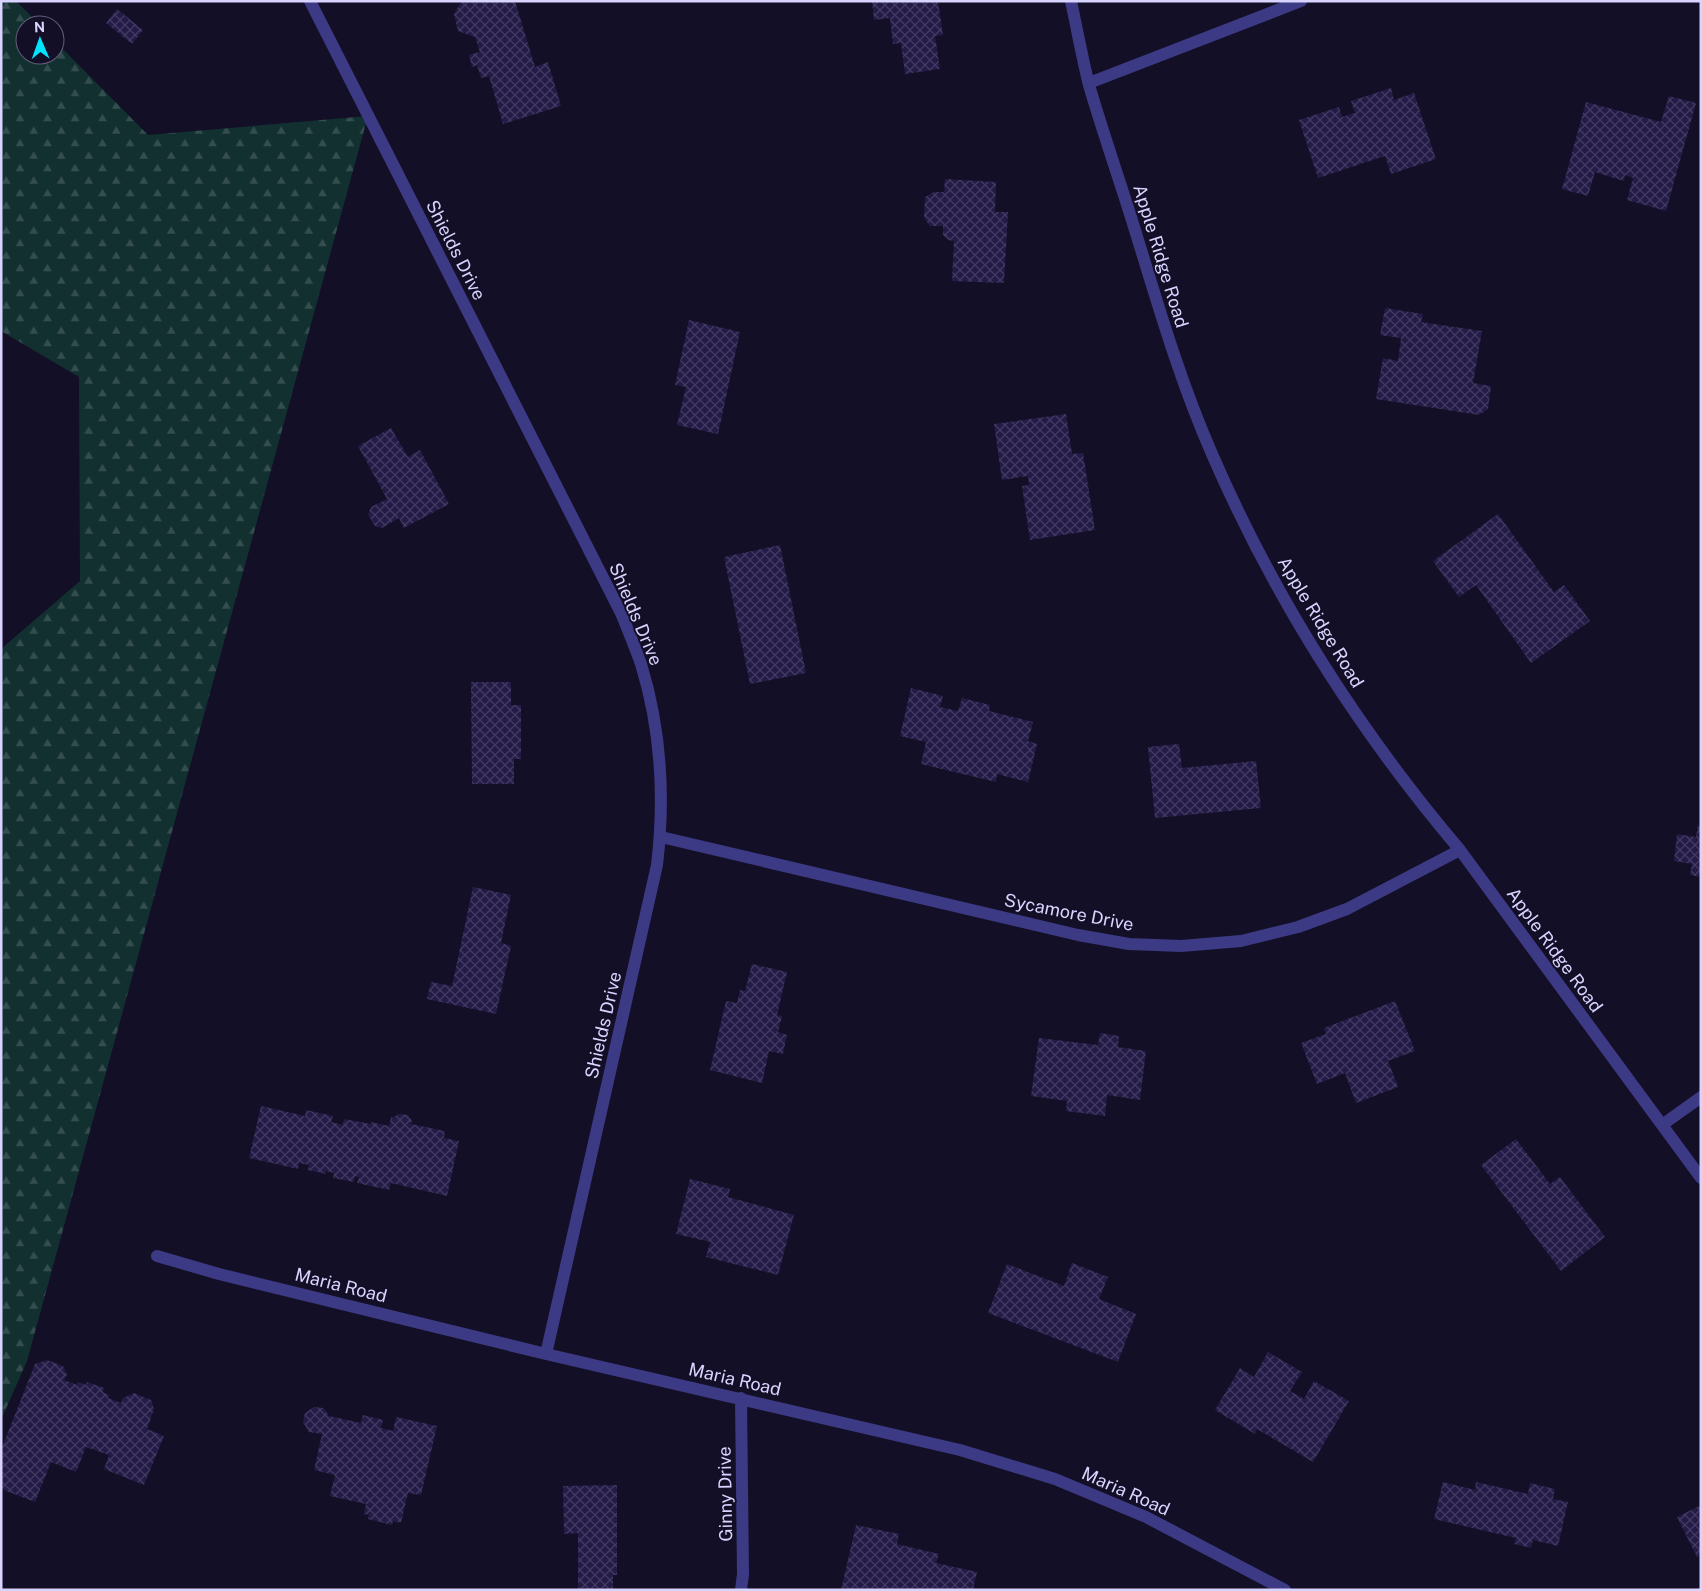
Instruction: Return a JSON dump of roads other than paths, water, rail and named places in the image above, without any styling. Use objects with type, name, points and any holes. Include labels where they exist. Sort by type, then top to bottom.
[{"type":"street","name":"Shields Drive","points":[[310,1],[621,613],[641,663],[656,722],[662,775],[661,837],[655,875],[546,1354]]},
{"type":"street","name":"Apple Ridge Road","points":[[1071,1],[1089,83],[1173,353],[1212,454],[1254,542],[1310,644],[1369,734],[1460,850],[1701,1178]]},
{"type":"street","points":[[1089,83],[1301,1]]},
{"type":"street","name":"Sycamore Drive","points":[[661,837],[1078,935],[1129,944],[1181,946],[1241,941],[1298,927],[1347,909],[1460,850]]},
{"type":"street","points":[[1662,1125],[1701,1096]]},
{"type":"street","name":"Maria Road","points":[[157,1256],[218,1274],[546,1354],[960,1450],[1055,1479],[1146,1517],[1285,1590]]},
{"type":"street","name":"Ginny Drive","points":[[741,1398],[743,1574],[741,1590]]}]
